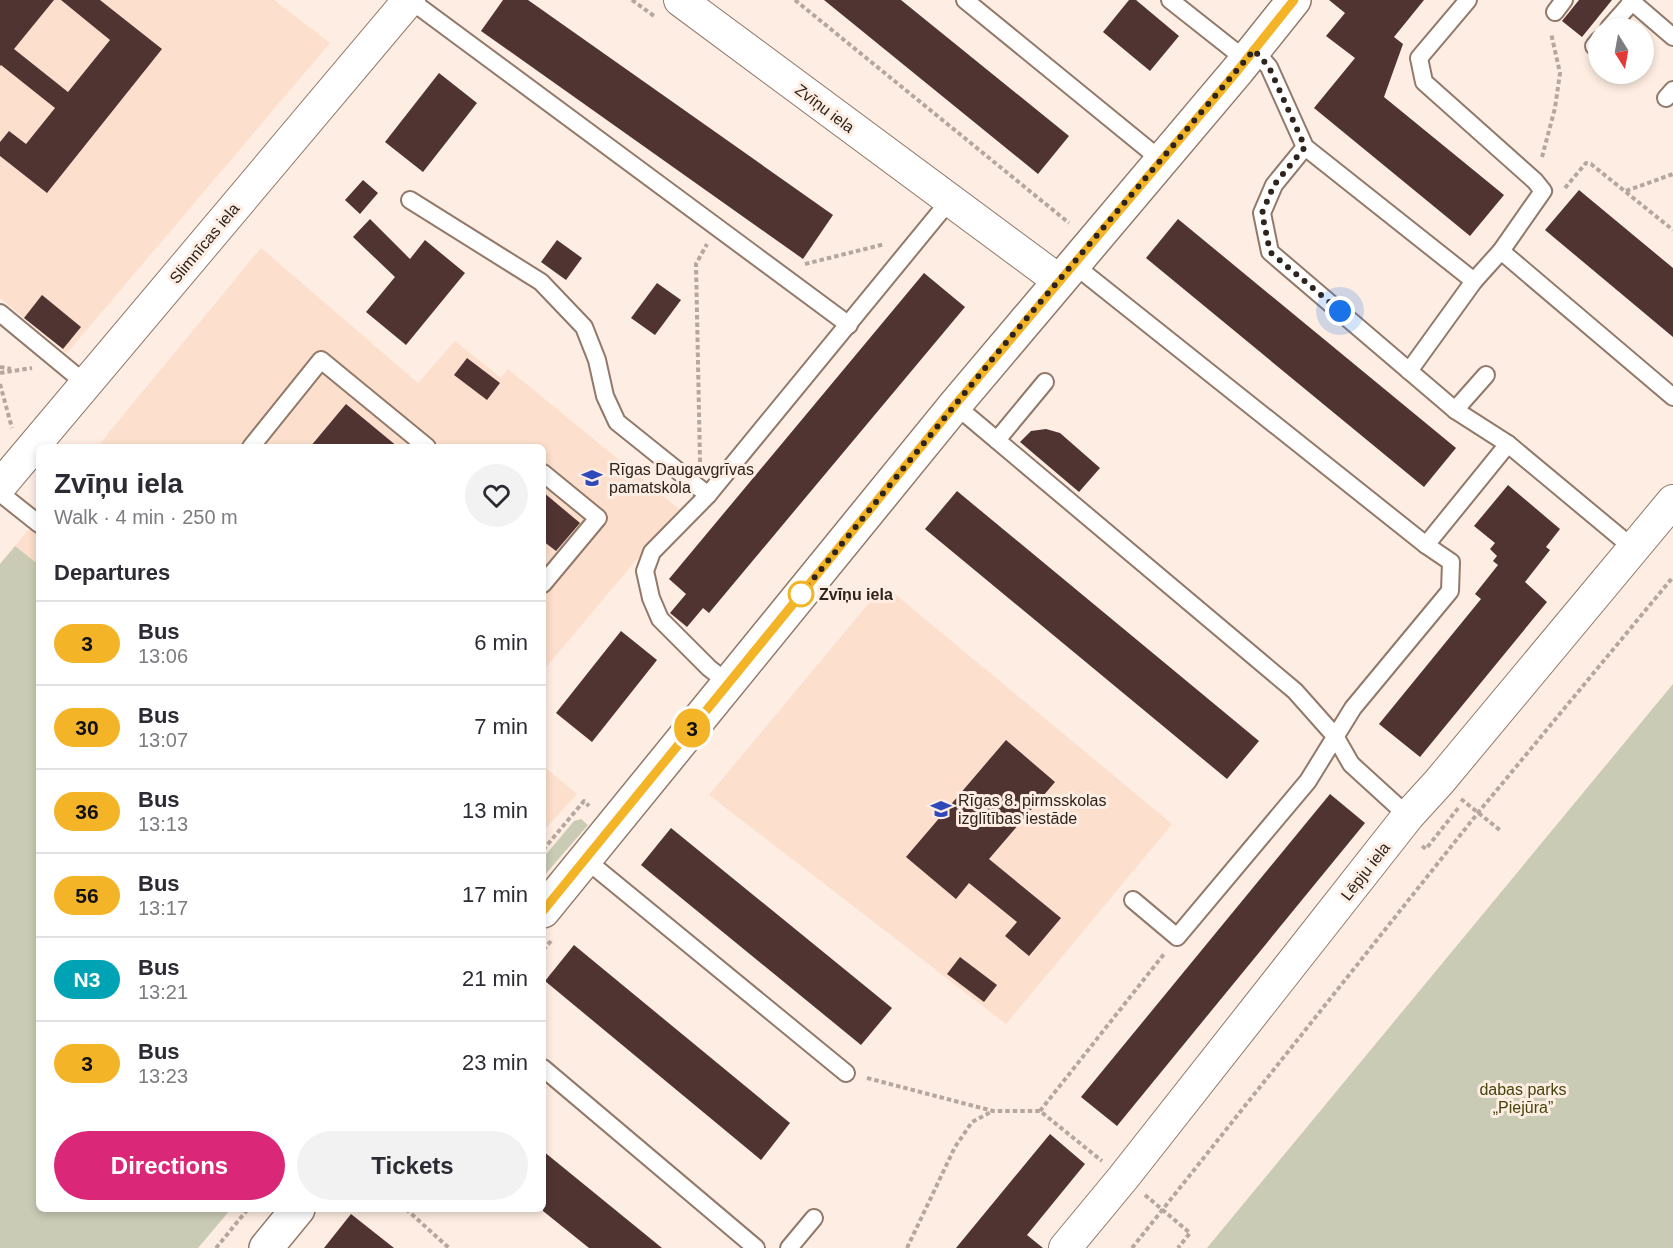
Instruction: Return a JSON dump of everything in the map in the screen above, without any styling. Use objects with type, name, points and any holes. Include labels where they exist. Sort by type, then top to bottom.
[{"type":"street","name":"Slimnīcas iela","points":[[0,486],[409,0]]},
{"type":"street","name":"Zvīņu iela","points":[[680,0],[950,200],[1066,272]]},
{"type":"street","points":[[546,907],[955,405],[1294,0]]},
{"type":"street","name":"Lēpju iela","points":[[1065,1248],[1123,1178],[1408,816],[1439,782],[1673,501]]},
{"type":"street","points":[[266,1248],[296,1212]]},
{"type":"lane","points":[[409,0],[849,325]]},
{"type":"lane","points":[[965,0],[1161,160]]},
{"type":"lane","points":[[1170,0],[1269,67],[1305,147],[1474,281]]},
{"type":"lane","points":[[1409,371],[1474,281],[1501,251],[1543,191],[1535,181],[1424,82],[1419,58],[1468,0]]},
{"type":"lane","points":[[1617,18],[1631,1],[1673,37]]},
{"type":"lane","points":[[1305,147],[1274,185],[1262,213],[1270,252],[1455,410],[1508,444],[1633,548]]},
{"type":"lane","points":[[410,200],[541,282],[584,327],[597,360],[605,396],[617,422],[704,492]]},
{"type":"lane","points":[[728,683],[709,668],[660,619],[651,598],[645,571],[652,552],[849,325],[950,200]]},
{"type":"lane","points":[[1501,251],[1673,397]]},
{"type":"lane","points":[[1066,272],[1451,562],[1450,591],[1353,708],[1308,781],[1177,937],[1133,900]]},
{"type":"lane","points":[[0,313],[86,384]]},
{"type":"lane","points":[[253,444],[321,360],[423,444]]},
{"type":"lane","points":[[1455,410],[1486,375]]},
{"type":"lane","points":[[997,440],[1045,382]]},
{"type":"lane","points":[[955,405],[1295,691],[1335,736],[1351,764],[1408,816]]},
{"type":"lane","points":[[1426,545],[1508,444]]},
{"type":"lane","points":[[546,475],[598,518],[546,580]]},
{"type":"lane","points":[[0,493],[36,522]]},
{"type":"lane","points":[[585,859],[846,1073]]},
{"type":"lane","points":[[546,1071],[756,1248]]},
{"type":"lane","points":[[789,1248],[814,1218]]},
{"type":"path","points":[[795,0],[1072,226]]},
{"type":"path","points":[[1535,181],[1555,108],[1560,73],[1551,35],[1560,6]]},
{"type":"path","points":[[1562,192],[1581,167],[1586,163],[1591,164],[1673,230]]},
{"type":"path","points":[[1625,191],[1673,174]]},
{"type":"path","points":[[704,492],[696,264],[717,227]]},
{"type":"path","points":[[776,272],[895,241],[910,250]]},
{"type":"path","points":[[0,367],[15,370]]},
{"type":"path","points":[[0,384],[13,431]]},
{"type":"path","points":[[1132,1248],[1478,814],[1673,577]]},
{"type":"path","points":[[546,846],[584,801],[591,808]]},
{"type":"path","points":[[1464,801],[1501,831]]},
{"type":"path","points":[[1040,1112],[1177,937]]},
{"type":"path","points":[[846,1073],[993,1111],[1040,1112],[1123,1178]]},
{"type":"path","points":[[906,1248],[955,1147],[972,1122],[993,1111]]},
{"type":"path","points":[[1152,1200],[1190,1233],[1178,1248]]},
{"type":"path","points":[[216,1248],[246,1212]]},
{"type":"path","points":[[409,1212],[449,1248]]},
{"type":"shaded area","points":[[0,0],[274,0],[330,43],[67,353],[0,298]]},
{"type":"shaded area","name":"Rīgas Daugavgrīvas pamatskola","points":[[261,248],[418,383],[455,341],[501,378],[508,369],[679,509],[546,667],[546,444],[99,444]]},
{"type":"shaded area","points":[[36,521],[36,563],[15,546]]},
{"type":"shaded area","name":"Rīgas 8. pirmsskolas izglītības iestāde","points":[[884,585],[1172,824],[1006,1024],[709,795]]},
{"type":"shaded area","points":[[546,768],[577,794],[546,828]]},
{"type":"green space","points":[[15,546],[36,563],[36,1212],[228,1212],[198,1248],[0,1248],[0,564]]},
{"type":"green space","name":"dabas parks „Piejūra”","points":[[1673,684],[1673,1248],[1207,1248]]},
{"type":"green space","points":[[581,819],[588,825],[546,874],[546,854],[574,821]]},
{"type":"building","points":[[0,0],[54,0],[14,49],[68,92],[110,40],[61,0],[100,0],[162,49],[47,193],[0,156],[0,142],[9,131],[26,144],[55,108],[0,66]]},
{"type":"building","points":[[503,0],[528,0],[833,215],[803,259],[481,31]]},
{"type":"building","points":[[824,0],[901,0],[1069,136],[1038,174]]},
{"type":"building","points":[[1129,0],[1136,0],[1179,36],[1150,71],[1103,32]]},
{"type":"building","points":[[1329,0],[1424,0],[1394,37],[1403,44],[1384,97],[1504,195],[1470,236],[1314,108],[1355,58],[1326,36],[1345,13]]},
{"type":"building","points":[[1579,0],[1612,0],[1597,18],[1588,18],[1588,30],[1582,37],[1562,21]]},
{"type":"building","points":[[439,73],[477,103],[423,172],[385,142]]},
{"type":"building","points":[[363,180],[378,193],[360,214],[345,200]]},
{"type":"building","points":[[1579,190],[1673,268],[1673,337],[1545,230]]},
{"type":"building","points":[[370,219],[410,259],[425,240],[465,273],[406,345],[366,312],[395,277],[353,237]]},
{"type":"building","points":[[1178,219],[1456,448],[1424,487],[1146,258]]},
{"type":"building","points":[[557,240],[582,258],[566,280],[541,262]]},
{"type":"building","points":[[924,273],[965,307],[709,613],[703,608],[687,627],[670,613],[686,594],[669,579]]},
{"type":"building","points":[[657,283],[681,300],[655,335],[631,318]]},
{"type":"building","points":[[42,295],[81,327],[63,349],[24,318]]},
{"type":"building","points":[[467,358],[500,383],[487,400],[454,375]]},
{"type":"building","points":[[346,404],[394,444],[313,444]]},
{"type":"building","points":[[1046,429],[1060,433],[1100,468],[1079,492],[1020,442],[1031,431]]},
{"type":"building","points":[[1508,485],[1560,529],[1546,547],[1550,550],[1525,582],[1547,602],[1420,757],[1379,724],[1481,599],[1475,594],[1498,565],[1493,561],[1497,556],[1490,549],[1495,543],[1474,526]]},
{"type":"building","points":[[957,491],[1259,741],[1227,779],[925,529]]},
{"type":"building","points":[[546,495],[580,523],[556,551],[546,543]]},
{"type":"building","points":[[621,631],[657,660],[592,742],[556,713]]},
{"type":"building","points":[[1006,740],[1055,782],[989,859],[1061,918],[1029,956],[1005,936],[1017,922],[969,883],[956,899],[906,857]]},
{"type":"building","points":[[1330,794],[1365,823],[1117,1126],[1081,1097]]},
{"type":"building","points":[[671,828],[892,1008],[861,1045],[641,865]]},
{"type":"building","points":[[574,945],[790,1123],[761,1160],[546,980]]},
{"type":"building","points":[[960,957],[997,985],[984,1002],[947,974]]},
{"type":"building","points":[[1050,1134],[1085,1164],[1027,1235],[1043,1248],[956,1248]]},
{"type":"building","points":[[546,1153],[662,1248],[589,1248],[544,1212]]},
{"type":"building","points":[[351,1214],[394,1248],[324,1248]]},
{"type":"bus line","name":"3","points":[[546,907],[955,405],[1238,70],[1294,0]]},
{"type":"place","name":"Rīgas Daugavgrīvas pamatskola","points":[[592,478]]},
{"type":"place","name":"Zvīņu iela","points":[[801,594]]},
{"type":"place","name":"Rīgas 8. pirmsskolas izglītības iestāde","points":[[941,809]]},
{"type":"route","points":[[801,594],[999,351],[1254,50],[1269,67],[1305,147],[1274,185],[1262,213],[1270,252],[1340,311]]}]
